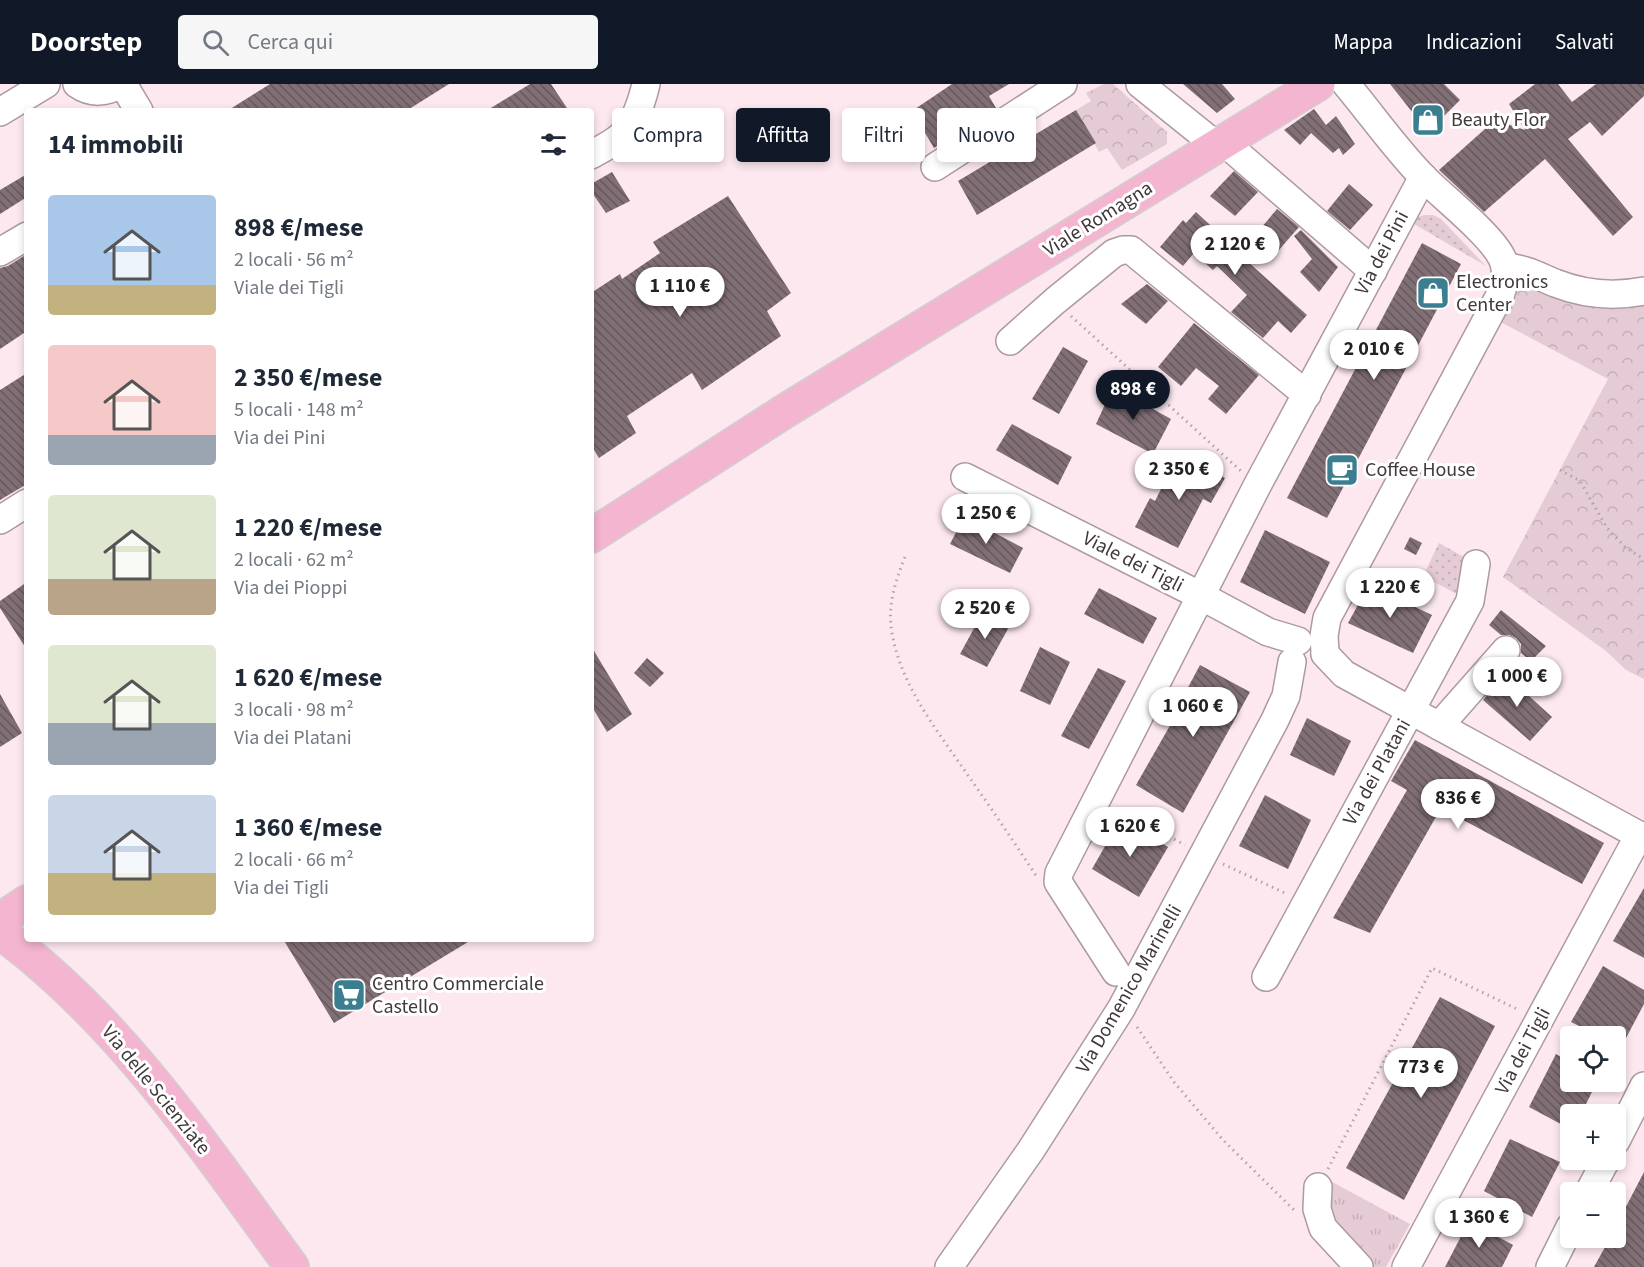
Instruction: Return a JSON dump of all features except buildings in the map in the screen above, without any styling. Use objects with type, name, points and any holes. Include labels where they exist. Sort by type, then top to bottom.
[{"type":"main road","name":"Viale Romagna","points":[[594,534],[785,411],[1318,84]]},
{"type":"main road","points":[[0,920],[24,904]]},
{"type":"main road","name":"Via delle Scienziate","points":[[0,932],[35,958],[94,1014],[158,1084],[292,1267]]},
{"type":"street","points":[[0,112],[46,84]]},
{"type":"street","points":[[77,84],[91,91],[102,92],[122,84],[137,108]]},
{"type":"street","points":[[594,152],[617,125],[638,109],[646,84]]},
{"type":"street","points":[[935,167],[1063,84]]},
{"type":"street","points":[[1140,84],[1220,144],[1373,271]]},
{"type":"street","points":[[1346,84],[1423,177],[1491,242],[1502,256],[1499,282],[1372,521],[1327,618],[1324,636],[1307,655],[1642,837]]},
{"type":"street","name":"Via dei Pini","points":[[1201,596],[1257,486],[1423,177]]},
{"type":"street","points":[[0,252],[24,238]]},
{"type":"street","name":"Viale Romagna","points":[[1010,341],[1114,253],[1131,250],[1306,395]]},
{"type":"street","points":[[1499,282],[1524,269],[1557,284],[1589,293],[1627,294],[1644,291]]},
{"type":"street","name":"Viale dei Tigli","points":[[965,477],[1201,596],[1307,655]]},
{"type":"street","points":[[0,520],[24,505]]},
{"type":"street","name":"Via dei Platani","points":[[1266,977],[1470,601],[1476,564]]},
{"type":"street","points":[[1116,972],[1058,882],[1059,873],[1201,596]]},
{"type":"street","points":[[1439,726],[1506,650]]},
{"type":"street","name":"Via Domenico Marinelli","points":[[949,1267],[1031,1150],[1121,1009],[1162,935],[1307,655]]},
{"type":"street","name":"Via dei Tigli","points":[[1407,1267],[1539,1020],[1642,837]]},
{"type":"street","points":[[1626,1121],[1644,1086]]},
{"type":"street","points":[[1318,1187],[1317,1209],[1323,1228],[1359,1267]]},
{"type":"street","points":[[1550,1267],[1560,1247]]},
{"type":"path","points":[[1055,301],[1257,486]]},
{"type":"path","points":[[1560,470],[1580,481],[1607,528],[1626,548],[1644,559]]},
{"type":"path","points":[[905,557],[893,587],[890,605],[891,631],[899,666],[927,716],[1038,879],[1058,882]]},
{"type":"path","points":[[1318,1187],[1432,968],[1539,1020]]},
{"type":"path","points":[[1121,1009],[1135,1024],[1174,1082],[1223,1140],[1299,1216]]},
{"type":"green space","points":[[1104,84],[1113,84],[1167,132],[1167,144],[1122,170],[1107,148],[1099,152],[1076,110],[1091,101],[1086,93]]},
{"type":"green space","points":[[1433,215],[1441,219],[1486,266],[1414,224],[1418,217]]},
{"type":"green space","points":[[1505,281],[1644,291],[1644,679],[1626,670],[1606,651],[1503,577],[1608,379],[1489,316]]},
{"type":"green space","points":[[1439,543],[1476,564],[1470,601],[1423,576]]},
{"type":"green space","points":[[1323,1177],[1410,1224],[1386,1267],[1367,1267],[1329,1224]]},
{"type":"place","name":"Beauty Flor","points":[[1428,120]]},
{"type":"place","name":"Electronics Center","points":[[1433,293]]},
{"type":"place","name":"Coffee House","points":[[1342,470]]},
{"type":"place","name":"Centro Commerciale Castello","points":[[349,995]]}]
